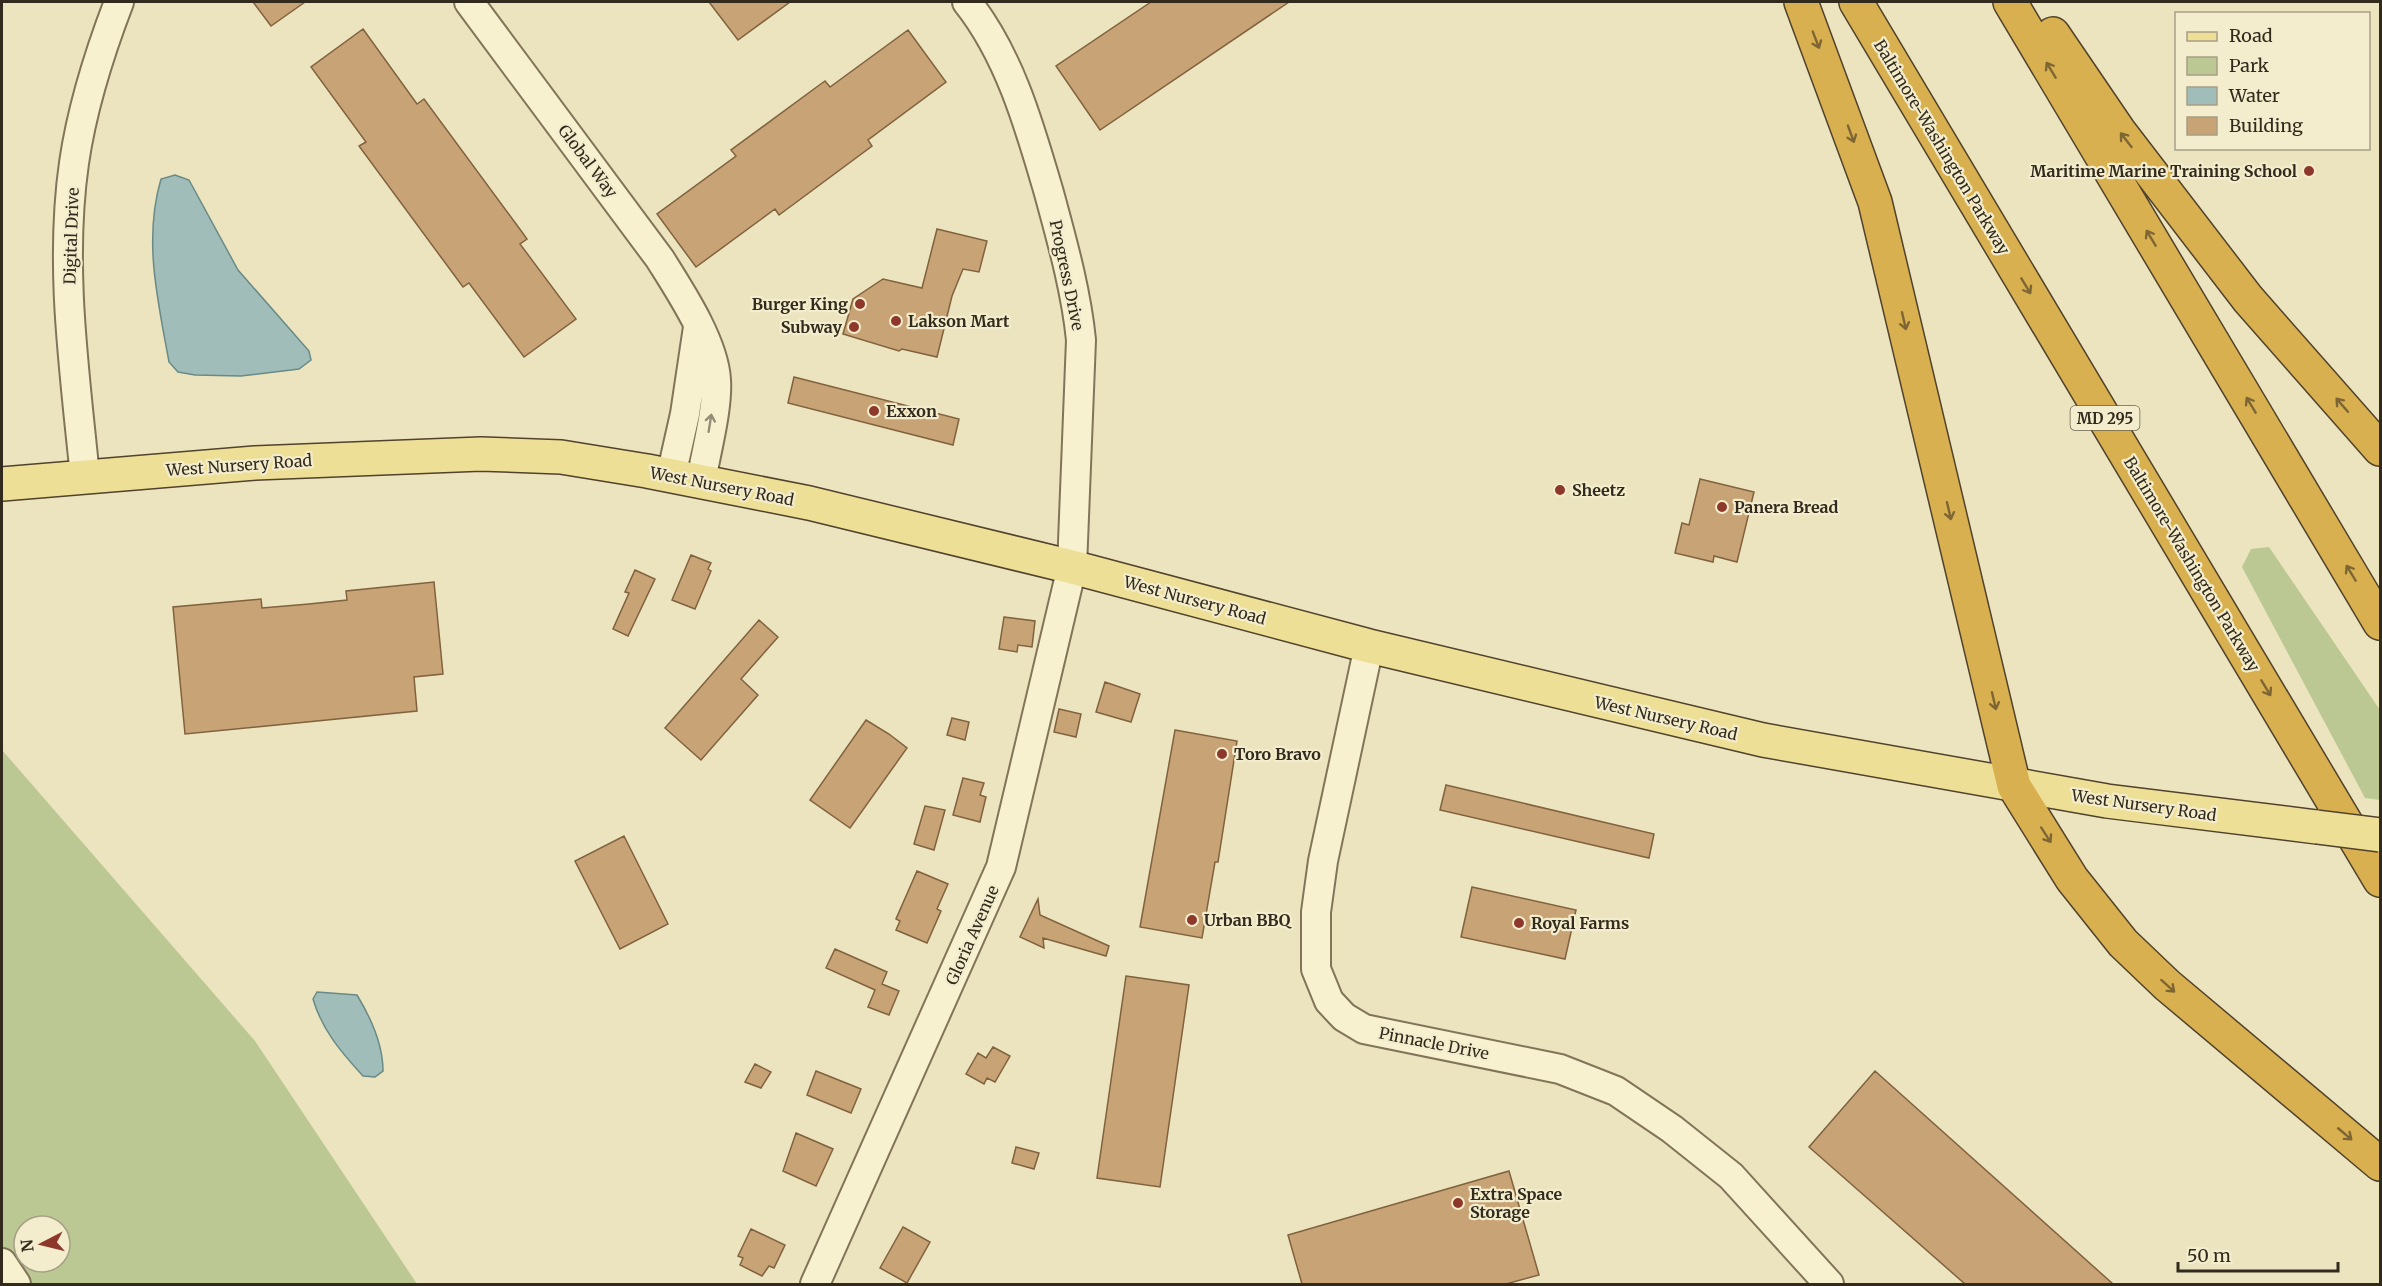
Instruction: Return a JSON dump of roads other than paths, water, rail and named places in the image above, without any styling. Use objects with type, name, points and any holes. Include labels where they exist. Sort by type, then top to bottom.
[{"type":"highway","points":[[1801,2],[1875,202],[2014,786],[2072,879],[2123,943],[2166,985],[2380,1164]]},
{"type":"highway","name":"Baltimore-Washington Parkway","points":[[1856,2],[2380,879]]},
{"type":"highway","points":[[2010,2],[2380,623]]},
{"type":"highway","points":[[2030,2],[2119,131],[2248,299],[2380,449]]},
{"type":"main road","name":"West Nursery Road","points":[[2,484],[255,463],[481,454],[561,457],[809,503],[1072,567],[1369,646],[1752,738],[2107,801],[2380,835]]},
{"type":"street","name":"Digital Drive","points":[[85,477],[70,318],[68,256],[74,164],[89,87],[119,2]]},
{"type":"street","name":"Global Way","points":[[469,2],[660,259],[682,293],[711,349],[716,381],[686,479]]},
{"type":"street","name":"Progress Drive","points":[[967,2],[1008,72],[1032,136],[1078,308],[1080,340],[1072,567]]},
{"type":"street","name":"Gloria Avenue","points":[[815,1284],[1001,867],[1072,567]]},
{"type":"street","name":"Pinnacle Drive","points":[[1369,646],[1323,861],[1317,912],[1316,969],[1329,1001],[1344,1017],[1364,1029],[1560,1069],[1616,1091],[1672,1129],[1731,1176],[1829,1284]]},
{"type":"street","points":[[2,1263],[16,1284]]},
{"type":"water","points":[[175,175],[189,180],[238,270],[309,351],[311,360],[299,369],[241,376],[195,375],[178,372],[169,362],[154,270],[153,225],[161,179]]},
{"type":"water","points":[[317,992],[357,995],[375,1032],[381,1051],[383,1071],[375,1077],[363,1076],[347,1058],[333,1040],[317,1010],[313,999]]},
{"type":"place","name":"Maritime Marine Training School","points":[[2309,171]]},
{"type":"place","name":"Burger King","points":[[860,304]]},
{"type":"place","name":"Lakson Mart","points":[[896,321]]},
{"type":"place","name":"Subway","points":[[854,327]]},
{"type":"place","name":"Exxon","points":[[874,411]]},
{"type":"place","name":"Sheetz","points":[[1560,490]]},
{"type":"place","name":"Panera Bread","points":[[1722,507]]},
{"type":"place","name":"Toro Bravo","points":[[1222,754]]},
{"type":"place","name":"Urban BBQ","points":[[1192,920]]},
{"type":"place","name":"Royal Farms","points":[[1519,923]]},
{"type":"place","name":"Extra Space Storage","points":[[1458,1203]]}]
